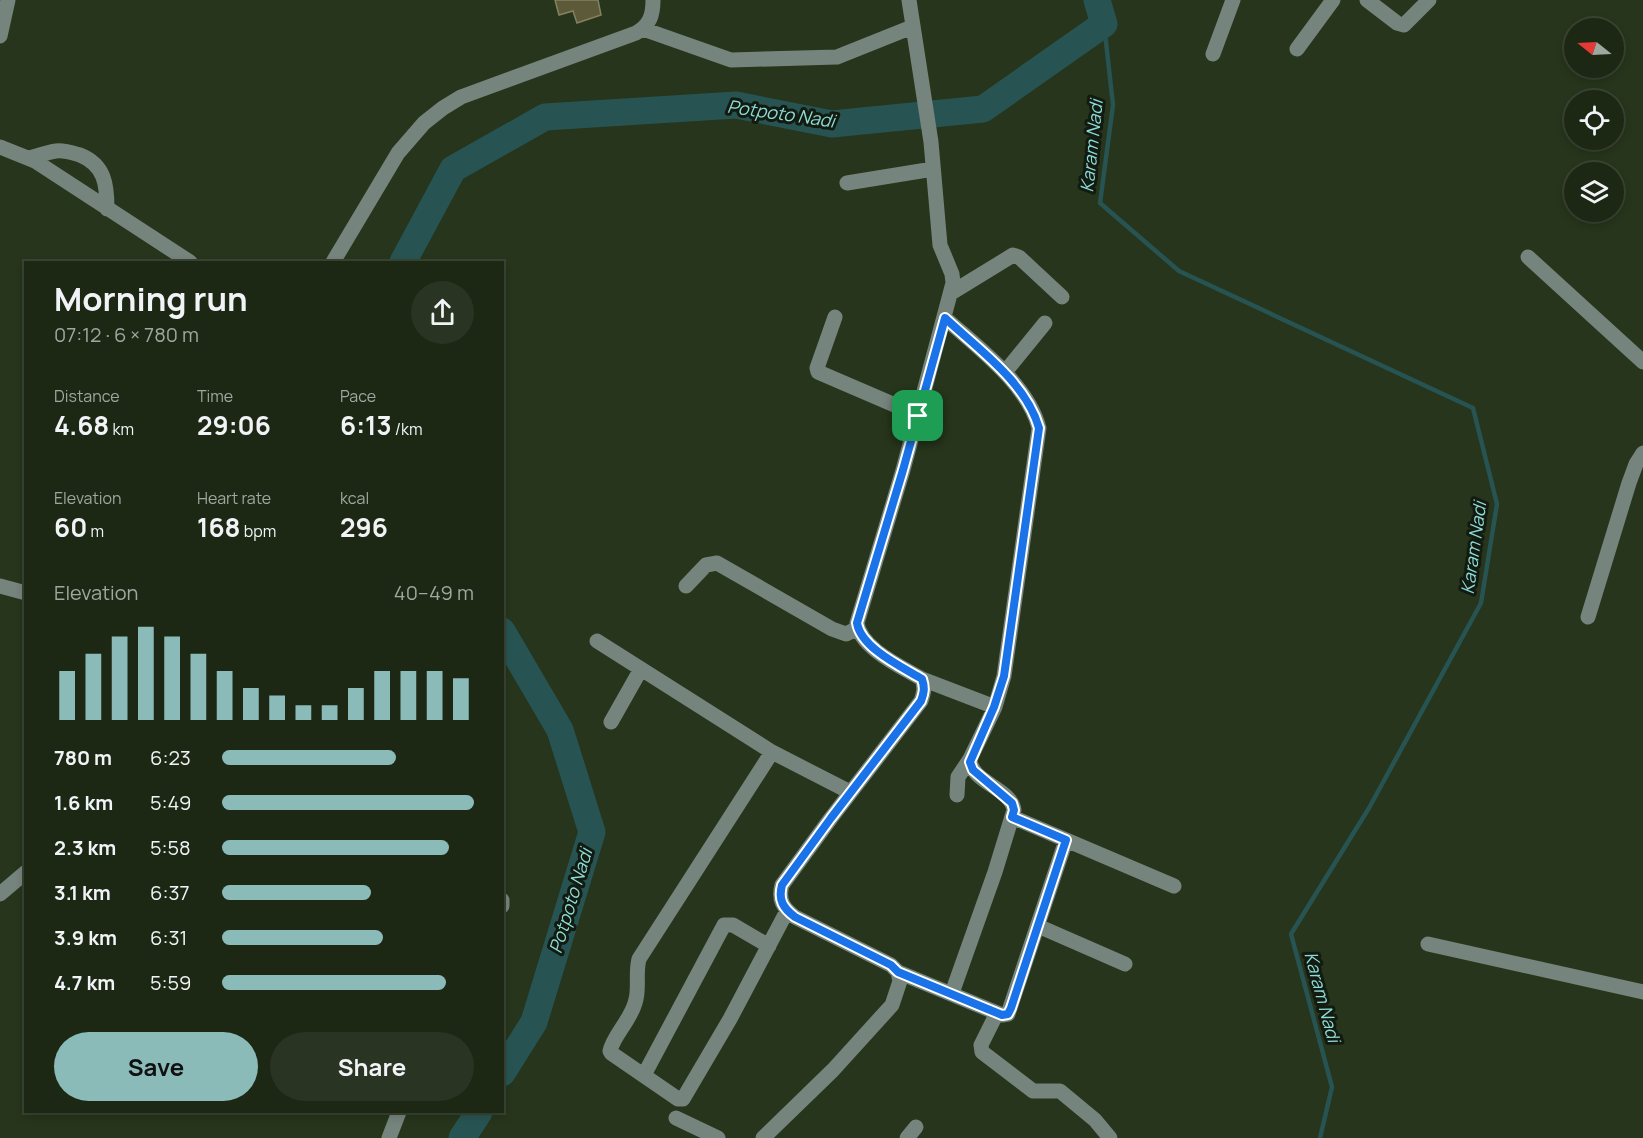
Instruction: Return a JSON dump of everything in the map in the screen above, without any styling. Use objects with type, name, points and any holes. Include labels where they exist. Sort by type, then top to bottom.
[{"type":"street","points":[[0,36],[8,0]]},
{"type":"street","points":[[334,261],[398,153],[424,123],[461,97],[643,29],[649,23],[653,0]]},
{"type":"street","points":[[909,0],[915,52],[931,142],[940,245],[953,279],[945,318],[858,619],[858,628],[861,636],[869,644],[922,679],[994,707]]},
{"type":"street","points":[[1212,54],[1233,0]]},
{"type":"street","points":[[1297,50],[1333,0]]},
{"type":"street","points":[[1367,0],[1397,23],[1404,25],[1408,24],[1429,0]]},
{"type":"street","points":[[643,29],[731,60],[837,57],[912,27]]},
{"type":"street","points":[[0,147],[29,158],[188,261]]},
{"type":"street","points":[[29,158],[60,151],[89,159],[101,170],[104,177],[107,209]]},
{"type":"street","points":[[847,183],[933,169]]},
{"type":"street","points":[[951,293],[1013,255],[1021,258],[1062,297]]},
{"type":"street","points":[[1528,257],[1643,362]]},
{"type":"street","points":[[835,317],[817,368],[818,372],[918,416]]},
{"type":"street","points":[[945,318],[1005,372],[1035,418],[1039,435],[1004,676],[994,707],[970,759],[958,777],[957,795]]},
{"type":"street","points":[[1005,372],[1045,323]]},
{"type":"street","points":[[1588,617],[1629,483],[1643,453]]},
{"type":"street","points":[[686,586],[706,565],[717,563],[832,629],[846,634],[858,628]]},
{"type":"street","points":[[0,586],[24,592]]},
{"type":"street","points":[[597,641],[772,752],[850,792]]},
{"type":"street","points":[[610,722],[641,669]]},
{"type":"street","points":[[922,679],[924,686],[921,701],[782,885],[781,902],[787,911],[891,965],[898,972],[1005,1015],[1010,1011],[1066,840]]},
{"type":"street","points":[[772,752],[639,959],[638,993],[635,1005],[610,1050],[614,1056],[645,1080],[682,1100],[730,1019],[787,911]]},
{"type":"street","points":[[952,993],[1014,810],[1012,803],[973,770],[970,759]]},
{"type":"street","points":[[1012,817],[1174,886]]},
{"type":"street","points":[[0,894],[24,874]]},
{"type":"street","points":[[645,1080],[724,925],[729,923],[769,946]]},
{"type":"street","points":[[1038,926],[1125,964]]},
{"type":"street","points":[[1428,944],[1643,992]]},
{"type":"street","points":[[763,1138],[833,1070],[892,1005],[900,981],[898,972]]},
{"type":"street","points":[[997,1013],[981,1045],[982,1052],[1033,1091],[1060,1091],[1095,1120],[1110,1138]]},
{"type":"street","points":[[389,1138],[399,1113]]},
{"type":"street","points":[[676,1118],[718,1138]]},
{"type":"building","points":[[555,0],[598,0],[601,15],[577,23],[573,11],[559,15]]},
{"type":"waterway","name":"Potpoto Nadi","points":[[404,261],[453,169],[545,117],[736,105],[832,124],[983,109],[1104,24],[1097,0]]},
{"type":"waterway","name":"Karam Nadi","points":[[1104,24],[1113,105],[1100,203],[1179,271],[1473,408],[1497,504],[1481,603],[1369,808],[1291,934],[1332,1087],[1320,1138]]},
{"type":"waterway","name":"Potpoto Nadi","points":[[504,634],[560,730],[592,832],[534,1022],[504,1070]]},
{"type":"waterway","name":"Potpoto Nadi","points":[[462,1138],[478,1113]]},
{"type":"route","points":[[945,318],[1004,370],[1024,399],[1039,428],[1004,676],[994,707],[970,762],[973,770],[1012,803],[1014,810],[1012,817],[1066,840],[1011,1008],[1005,1015],[898,972],[891,965],[795,917],[785,909],[781,902],[782,885],[921,701],[924,692],[922,679],[877,651],[861,636],[857,623],[918,416],[945,318]]}]
